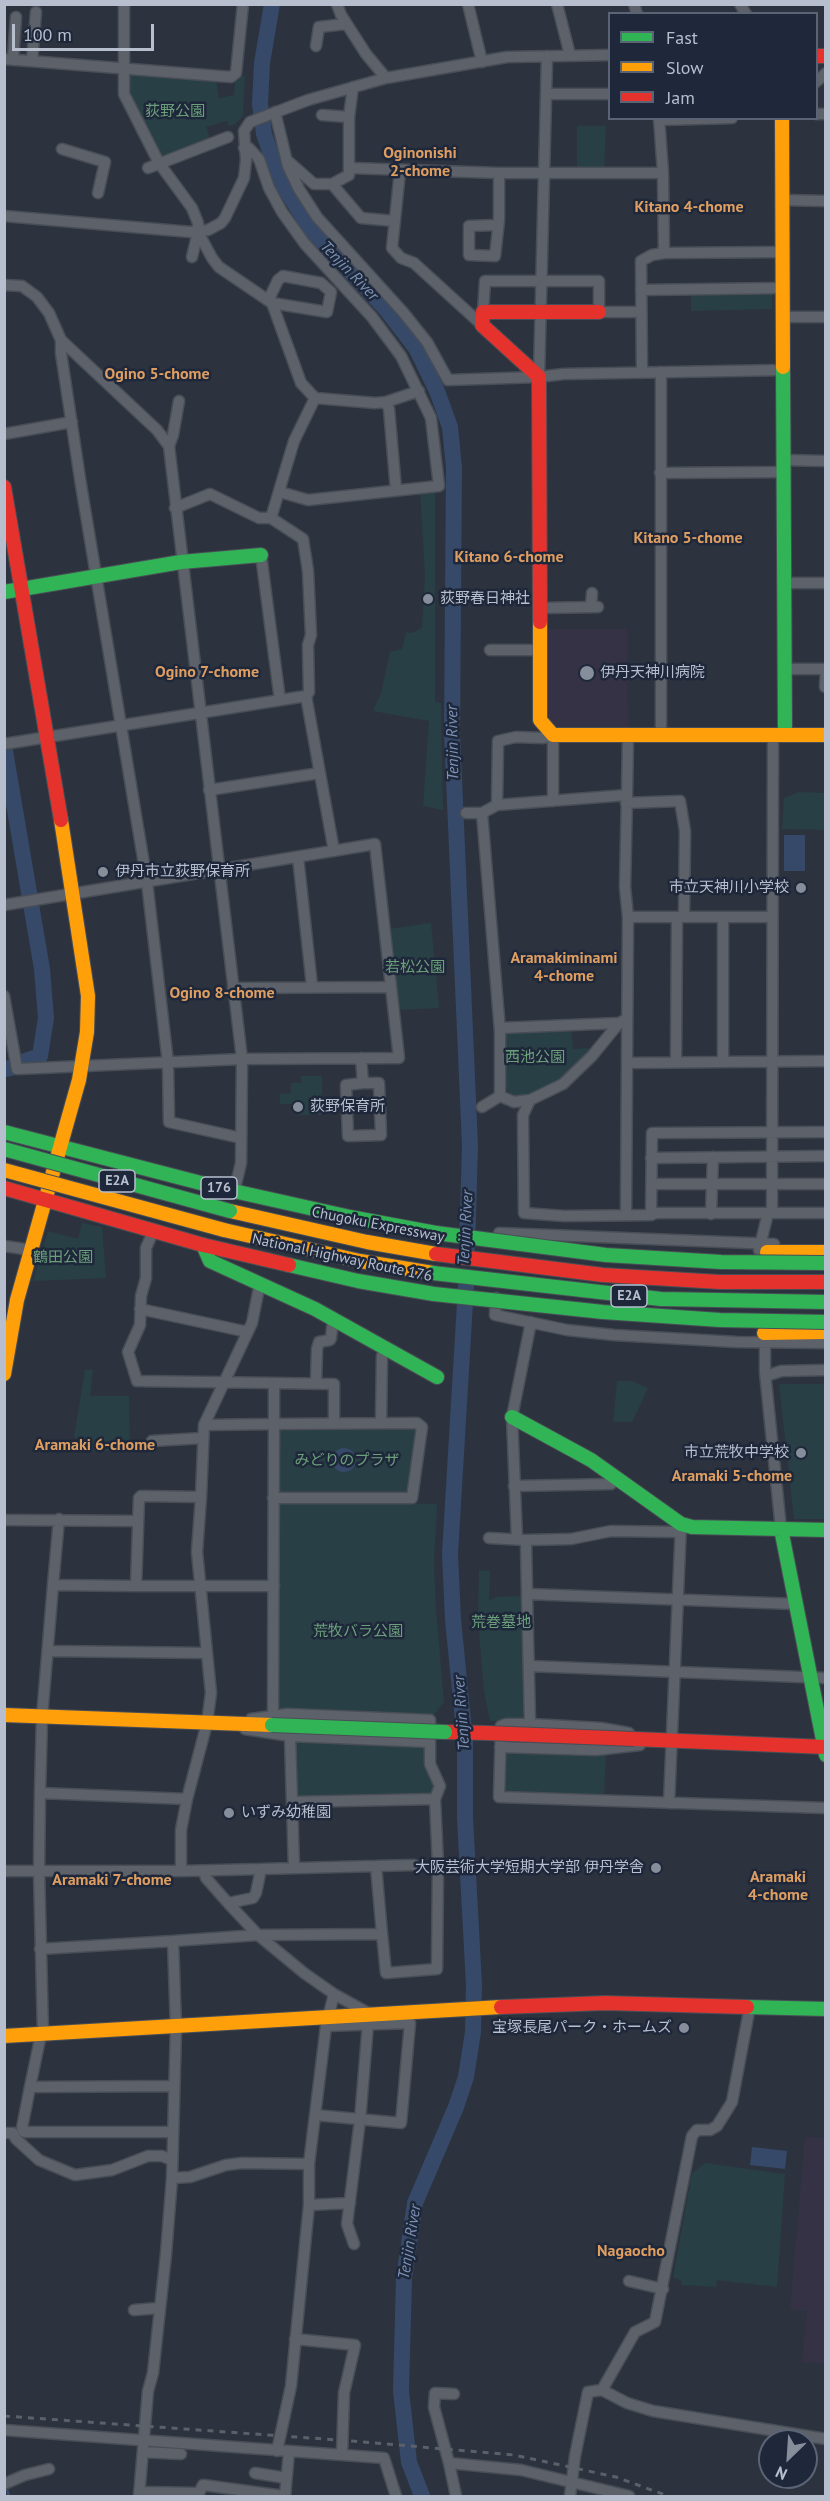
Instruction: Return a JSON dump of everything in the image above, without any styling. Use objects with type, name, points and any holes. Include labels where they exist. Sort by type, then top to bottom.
[{"type":"main road","points":[[779,735],[784,669],[782,120]]},
{"type":"main road","points":[[483,319],[542,312],[599,312]]},
{"type":"main road","points":[[483,319],[539,377],[539,714],[543,724],[553,735],[825,735]]},
{"type":"main road","points":[[4,487],[48,738],[88,996],[87,1032],[82,1066],[62,1147],[17,1300],[4,1374]]},
{"type":"main road","points":[[4,592],[181,562],[261,555]]},
{"type":"main road","name":"176","points":[[4,1132],[234,1192],[436,1233],[506,1244],[606,1255],[698,1261],[825,1263]]},
{"type":"main road","name":"Chugoku Expressway","points":[[4,1149],[230,1211],[367,1242],[435,1254],[638,1277],[720,1282],[825,1282]]},
{"type":"main road","name":"E2A","points":[[4,1170],[224,1230],[349,1258],[433,1273],[661,1299],[825,1302]]},
{"type":"main road","name":"National Highway Route 176","points":[[4,1188],[203,1245],[358,1281],[434,1294],[487,1301],[720,1320],[825,1322]]},
{"type":"main road","points":[[506,1244],[572,1243],[825,1252]]},
{"type":"main road","points":[[203,1245],[210,1261],[333,1319],[437,1377]]},
{"type":"main road","points":[[487,1301],[592,1323],[762,1340],[825,1332]]},
{"type":"main road","points":[[512,1417],[591,1460],[680,1528],[825,1530]]},
{"type":"main road","points":[[4,1715],[227,1724],[273,1720],[451,1732],[634,1739],[825,1750],[781,1529]]},
{"type":"main road","points":[[4,2036],[369,2019],[458,2010],[605,2003],[825,2009]]},
{"type":"street","points":[[124,4],[124,94],[154,165],[192,208],[198,223],[192,257]]},
{"type":"street","points":[[16,17],[9,59],[231,77],[236,73],[243,4]]},
{"type":"street","points":[[337,4],[346,24],[374,66],[386,78]]},
{"type":"street","points":[[468,4],[482,62]]},
{"type":"street","points":[[556,4],[570,55]]},
{"type":"street","points":[[32,61],[36,12]]},
{"type":"street","points":[[316,46],[314,33],[319,27],[346,24]]},
{"type":"street","points":[[4,216],[198,232],[214,228],[225,218],[244,178],[246,160],[244,131],[250,122],[275,112],[386,78],[507,57],[608,55]]},
{"type":"street","points":[[539,377],[547,56]]},
{"type":"street","points":[[286,159],[314,184],[332,184],[344,180],[349,175],[349,117],[353,87]]},
{"type":"street","points":[[546,94],[608,94]]},
{"type":"street","points":[[275,112],[286,159],[299,189],[317,217],[403,312],[427,342],[448,380],[563,374],[783,370]]},
{"type":"street","points":[[322,115],[349,117]]},
{"type":"street","points":[[659,120],[663,173],[664,253]]},
{"type":"street","points":[[154,165],[228,137]]},
{"type":"street","points":[[244,148],[249,148],[259,159],[269,188],[294,228],[319,260],[372,317],[401,356],[431,418],[439,486],[308,500],[280,492]]},
{"type":"street","points":[[62,149],[105,162],[98,193]]},
{"type":"street","points":[[350,168],[499,173],[663,173]]},
{"type":"street","points":[[400,171],[392,248],[401,258],[414,263],[483,319]]},
{"type":"street","points":[[497,225],[499,220],[499,173]]},
{"type":"street","points":[[332,184],[360,218],[395,221]]},
{"type":"street","points":[[782,200],[825,201]]},
{"type":"street","points":[[198,232],[219,267],[270,301],[327,312],[331,292],[321,283],[283,276],[278,280],[270,301],[301,383],[315,398],[386,402],[419,391]]},
{"type":"street","points":[[642,373],[641,261],[652,255],[664,253],[782,252]]},
{"type":"street","points":[[483,319],[485,281],[599,281],[599,312],[640,312]]},
{"type":"street","points":[[4,285],[22,286],[37,297],[49,313],[61,340],[157,430],[169,446]]},
{"type":"street","points":[[640,290],[782,288]]},
{"type":"street","points":[[783,317],[825,317]]},
{"type":"street","points":[[61,340],[96,576],[147,882],[168,1063],[169,1122],[241,1138]]},
{"type":"street","points":[[661,372],[661,735]]},
{"type":"street","points":[[271,518],[294,441],[315,398]]},
{"type":"street","points":[[178,401],[169,446],[175,508],[242,1059],[241,1162],[234,1192]]},
{"type":"street","points":[[386,402],[389,409],[396,490]]},
{"type":"street","points":[[4,434],[72,422]]},
{"type":"street","points":[[660,473],[783,466],[825,461]]},
{"type":"street","points":[[175,508],[210,494],[259,518],[271,518],[303,539],[308,571],[311,635],[308,645],[309,692],[306,696],[334,851]]},
{"type":"street","points":[[261,555],[280,700]]},
{"type":"street","points":[[784,583],[825,583]]},
{"type":"street","points":[[539,608],[595,607],[592,593]]},
{"type":"street","points":[[490,650],[539,650]]},
{"type":"street","points":[[784,669],[825,669],[825,687]]},
{"type":"street","points":[[6,744],[306,696]]},
{"type":"street","points":[[497,805],[498,741],[516,737],[543,738],[553,735],[553,801]]},
{"type":"street","points":[[779,735],[772,917],[772,1156],[770,1213],[763,1248],[762,1340],[781,1529]]},
{"type":"street","points":[[626,1215],[627,1063],[623,1021],[628,917],[625,888],[628,736]]},
{"type":"street","points":[[209,790],[320,773]]},
{"type":"street","points":[[466,813],[482,813],[497,805],[553,801],[626,799],[680,801],[685,831],[676,1062]]},
{"type":"street","points":[[482,813],[500,1028],[500,1096]]},
{"type":"street","points":[[4,905],[375,844],[399,1058],[242,1059],[17,1069],[8,1041],[4,996]]},
{"type":"street","points":[[298,857],[312,986]]},
{"type":"street","points":[[628,917],[772,917]]},
{"type":"street","points":[[723,917],[723,1062]]},
{"type":"street","points":[[233,988],[391,987]]},
{"type":"street","points":[[500,1028],[623,1021]]},
{"type":"street","points":[[500,1096],[514,1102],[530,1100],[554,1089],[574,1074],[623,1021]]},
{"type":"street","points":[[362,1058],[363,1083]]},
{"type":"street","points":[[627,1063],[825,1061]]},
{"type":"street","points":[[363,1083],[379,1083],[381,1135],[348,1136],[346,1085],[363,1083]]},
{"type":"street","points":[[482,1107],[500,1096]]},
{"type":"street","points":[[530,1100],[523,1115],[524,1213],[564,1216],[651,1215],[656,1212],[825,1213]]},
{"type":"street","points":[[651,1215],[652,1133],[825,1132]]},
{"type":"street","points":[[651,1158],[825,1156]]},
{"type":"street","points":[[711,1214],[713,1157]]},
{"type":"street","points":[[652,1184],[825,1184]]},
{"type":"street","points":[[203,1245],[220,1188]]},
{"type":"street","points":[[153,1232],[146,1248],[146,1278],[140,1309],[140,1325],[128,1352],[136,1381],[334,1384],[334,1423]]},
{"type":"street","points":[[825,1243],[763,1248],[498,1232],[495,1315],[567,1330],[614,1335],[825,1343]]},
{"type":"street","points":[[4,1246],[31,1250]]},
{"type":"street","points":[[181,1871],[181,1830],[207,1723],[211,1693],[197,1552],[204,1425],[248,1332],[255,1312],[260,1283]]},
{"type":"street","points":[[140,1309],[248,1332]]},
{"type":"street","points":[[316,1382],[317,1349],[319,1342],[330,1340],[333,1319]]},
{"type":"street","points":[[530,1724],[527,1594],[514,1486],[512,1417],[531,1322]]},
{"type":"street","points":[[381,1423],[382,1356],[386,1349]]},
{"type":"street","points":[[765,1376],[780,1371],[825,1370]]},
{"type":"street","points":[[274,1383],[273,1720],[430,1720],[430,1764],[440,1786],[435,1799],[438,1865],[437,1969],[386,1973],[376,1866]]},
{"type":"street","points":[[204,1425],[417,1423],[422,1427],[412,1498],[273,1498]]},
{"type":"street","points":[[152,1441],[204,1438]]},
{"type":"street","points":[[514,1486],[610,1484],[616,1477]]},
{"type":"street","points":[[136,1586],[139,1498],[141,1496],[201,1497]]},
{"type":"street","points":[[14,2133],[22,2128],[40,2039],[44,2033],[39,1870],[42,1717],[59,1520]]},
{"type":"street","points":[[4,1521],[138,1521]]},
{"type":"street","points":[[489,1538],[571,1539],[611,1531],[680,1528],[669,1803]]},
{"type":"street","points":[[53,1585],[200,1588],[274,1586]]},
{"type":"street","points":[[527,1594],[796,1604]]},
{"type":"street","points":[[48,1652],[207,1653]]},
{"type":"street","points":[[529,1666],[825,1678]]},
{"type":"street","points":[[227,1724],[290,1737],[430,1742]]},
{"type":"street","points":[[670,1741],[601,1728],[506,1724],[501,1726],[499,1797],[825,1808]]},
{"type":"street","points":[[290,1737],[294,1868]]},
{"type":"street","points":[[500,1747],[596,1750],[670,1741]]},
{"type":"street","points":[[40,1793],[187,1799]]},
{"type":"street","points":[[292,1802],[435,1799]]},
{"type":"street","points":[[4,1870],[204,1871],[414,1865]]},
{"type":"street","points":[[228,1903],[253,1898],[261,1869]]},
{"type":"street","points":[[204,1871],[206,1878],[258,1935],[334,1994],[369,2019],[410,2023],[401,2123],[315,2115]]},
{"type":"street","points":[[40,1949],[258,1935],[382,1934]]},
{"type":"street","points":[[173,1941],[176,2027],[172,2178],[139,2494],[199,2493],[203,2485],[228,2493],[284,2496],[289,2452]]},
{"type":"street","points":[[277,2451],[291,2386],[309,2205],[309,2164],[327,2021],[334,1994]]},
{"type":"street","points":[[602,2390],[635,2332],[655,2322],[692,2136],[697,2130],[710,2130],[717,2126],[732,2102],[750,2006]]},
{"type":"street","points":[[354,2244],[347,2224],[360,2120],[369,2019]]},
{"type":"street","points":[[30,2087],[173,2086]]},
{"type":"street","points":[[14,2133],[173,2132]]},
{"type":"street","points":[[14,2133],[16,2139],[39,2160],[75,2175],[112,2170],[147,2156],[162,2156],[172,2160]]},
{"type":"street","points":[[172,2178],[190,2177],[226,2165],[242,2163],[309,2164]]},
{"type":"street","points":[[309,2205],[350,2203]]},
{"type":"street","points":[[629,2280],[663,2289]]},
{"type":"street","points":[[134,2310],[159,2308]]},
{"type":"street","points":[[296,2339],[355,2345],[344,2393],[342,2456]]},
{"type":"street","points":[[570,2496],[575,2456],[588,2392],[602,2390],[627,2403],[653,2412],[825,2439]]},
{"type":"street","points":[[453,2394],[435,2393],[434,2407],[456,2496]]},
{"type":"street","points":[[4,2430],[144,2447],[181,2454]]},
{"type":"street","points":[[144,2447],[277,2451],[384,2458],[396,2496]]},
{"type":"street","points":[[449,2463],[521,2470],[629,2496]]},
{"type":"street","points":[[4,2484],[42,2469]]},
{"type":"street","points":[[255,2473],[286,2478]]},
{"type":"shaded area","name":"伊丹天神川病院","points":[[547,629],[627,629],[628,727],[561,729],[547,717]]},
{"type":"shaded area","points":[[805,2137],[825,2138],[825,2364],[802,2362],[807,2311],[790,2309]]},
{"type":"green space","name":"荻野公園","points":[[130,74],[216,80],[219,98],[234,95],[235,81],[240,76],[245,76],[243,116],[235,124],[229,126],[227,121],[206,127],[211,142],[161,157],[127,94]]},
{"type":"green space","points":[[577,126],[606,126],[604,171],[577,171]]},
{"type":"green space","points":[[691,292],[772,292],[772,309],[691,311]]},
{"type":"green space","name":"荻野春日神社","points":[[431,489],[435,492],[435,702],[441,703],[443,810],[423,806],[429,721],[373,711],[381,693],[390,652],[402,649],[406,632],[411,633],[422,628],[425,574],[420,490]]},
{"type":"green space","points":[[799,792],[825,793],[825,830],[782,829],[784,798]]},
{"type":"green space","name":"若松公園","points":[[431,923],[439,1008],[398,1010],[389,929]]},
{"type":"green space","name":"西池公園","points":[[571,1026],[573,1049],[591,1048],[572,1072],[562,1080],[518,1099],[511,1097],[503,1081],[503,1029]]},
{"type":"green space","points":[[301,1076],[322,1076],[322,1115],[300,1115],[300,1104],[280,1104],[280,1094],[291,1093],[291,1083],[301,1083]]},
{"type":"green space","name":"鶴田公園","points":[[82,1223],[102,1227],[106,1278],[33,1281],[48,1231],[78,1239]]},
{"type":"green space","points":[[85,1370],[93,1370],[90,1396],[129,1396],[130,1450],[79,1452],[79,1441],[74,1437]]},
{"type":"green space","points":[[617,1381],[632,1381],[648,1388],[632,1422],[613,1422]]},
{"type":"green space","name":"市立荒牧中学校","points":[[779,1384],[825,1384],[825,1519],[794,1519]]},
{"type":"green space","name":"みどりのプラザ","points":[[281,1427],[414,1427],[418,1432],[409,1494],[279,1495],[277,1430]]},
{"type":"green space","name":"荒牧バラ公園","points":[[282,1501],[437,1504],[434,1562],[444,1702],[433,1716],[281,1710],[278,1707],[279,1504]]},
{"type":"green space","name":"荒巻墓地","points":[[479,1570],[490,1571],[489,1601],[496,1597],[523,1596],[526,1718],[524,1721],[490,1721],[484,1692],[478,1621]]},
{"type":"green space","points":[[296,1740],[423,1744],[428,1748],[438,1786],[434,1795],[299,1799],[296,1796],[294,1744]]},
{"type":"green space","points":[[505,1750],[606,1753],[604,1796],[504,1793]]},
{"type":"green space","points":[[705,2163],[785,2174],[777,2287],[717,2280],[716,2287],[681,2285],[682,2281],[673,2277],[692,2173]]},
{"type":"water","points":[[784,835],[805,835],[805,871],[784,871]]},
{"type":"water","points":[[344,1448],[349,1449],[355,1455],[355,1465],[349,1471],[344,1472],[339,1471],[333,1465],[332,1460],[333,1455],[339,1449]]},
{"type":"water","points":[[752,2147],[787,2151],[785,2169],[750,2165]]},
{"type":"waterway","name":"Tenjin River","points":[[272,4],[262,63],[260,104],[264,134],[283,185],[312,231],[386,309],[416,348],[437,391],[450,427],[454,468],[452,733],[470,1146],[467,1248]]},
{"type":"waterway","points":[[4,745],[42,969],[46,1018],[40,1056],[22,1062]]},
{"type":"waterway","points":[[4,1069],[11,1068]]},
{"type":"waterway","name":"Tenjin River","points":[[422,2496],[409,2462],[401,2391],[404,2278],[415,2203],[456,2107],[466,2077],[473,2032],[474,1985],[465,1818],[465,1740],[453,1620],[450,1554],[466,1286]]},
{"type":"waterway","points":[[6,2487],[9,2496]]},
{"type":"railway","points":[[4,2416],[514,2455],[616,2477],[668,2496]]},
{"type":"traffic: fast","points":[[783,367],[785,735]]},
{"type":"traffic: fast","points":[[4,592],[181,562],[261,555]]},
{"type":"traffic: fast","points":[[4,1132],[220,1188],[350,1217],[436,1233]]},
{"type":"traffic: fast","points":[[4,1149],[230,1211]]},
{"type":"traffic: fast","points":[[436,1233],[606,1255],[721,1262],[826,1263]]},
{"type":"traffic: fast","points":[[203,1245],[210,1261],[315,1309],[437,1377]]},
{"type":"traffic: fast","points":[[289,1265],[358,1281],[434,1294]]},
{"type":"traffic: fast","points":[[433,1273],[661,1299],[826,1302]]},
{"type":"traffic: fast","points":[[434,1294],[603,1312],[720,1320],[826,1322]]},
{"type":"traffic: fast","points":[[512,1417],[591,1460],[681,1524],[692,1527],[826,1530]]},
{"type":"traffic: fast","points":[[781,1529],[826,1755]]},
{"type":"traffic: fast","points":[[272,1725],[445,1732]]},
{"type":"traffic: fast","points":[[747,2007],[826,2009]]},
{"type":"traffic: slow","points":[[782,120],[783,367]]},
{"type":"traffic: slow","points":[[540,622],[540,720],[553,735],[826,735]]},
{"type":"traffic: slow","points":[[4,1374],[17,1300],[79,1080],[87,1032],[88,996],[61,820]]},
{"type":"traffic: slow","points":[[4,1170],[224,1230]]},
{"type":"traffic: slow","points":[[230,1211],[367,1242],[436,1254]]},
{"type":"traffic: slow","points":[[224,1230],[360,1261],[433,1273]]},
{"type":"traffic: slow","points":[[767,1252],[826,1252]]},
{"type":"traffic: slow","points":[[764,1333],[826,1332]]},
{"type":"traffic: slow","points":[[4,1715],[272,1725]]},
{"type":"traffic: slow","points":[[4,2036],[501,2007]]},
{"type":"traffic: jam","points":[[818,56],[826,56]]},
{"type":"traffic: jam","points":[[540,622],[539,377],[482,325],[483,312],[599,312]]},
{"type":"traffic: jam","points":[[4,487],[61,820]]},
{"type":"traffic: jam","points":[[4,1188],[203,1245],[289,1265]]},
{"type":"traffic: jam","points":[[436,1254],[603,1275],[720,1282],[826,1282]]},
{"type":"traffic: jam","points":[[445,1732],[487,1733]]},
{"type":"traffic: jam","points":[[487,1733],[634,1739]]},
{"type":"traffic: jam","points":[[634,1739],[826,1747]]},
{"type":"traffic: jam","points":[[501,2007],[605,2003],[747,2007]]},
{"type":"place","name":"荻野春日神社","points":[[428,599]]},
{"type":"place","name":"伊丹天神川病院","points":[[587,673]]},
{"type":"place","name":"伊丹市立荻野保育所","points":[[103,872]]},
{"type":"place","name":"市立天神川小学校","points":[[801,888]]},
{"type":"place","name":"荻野保育所","points":[[298,1107]]},
{"type":"place","name":"市立荒牧中学校","points":[[801,1453]]},
{"type":"place","name":"いずみ幼稚園","points":[[229,1813]]},
{"type":"place","name":"大阪芸術大学短期大学部 伊丹学舎","points":[[656,1868]]},
{"type":"place","name":"宝塚長尾パーク・ホームズ","points":[[684,2028]]},
{"type":"district","name":"Oginonishi 2-chome","points":[[420,162]]},
{"type":"district","name":"Kitano 4-chome","points":[[689,207]]},
{"type":"district","name":"Ogino 5-chome","points":[[157,374]]},
{"type":"district","name":"Kitano 5-chome","points":[[688,538]]},
{"type":"district","name":"Kitano 6-chome","points":[[509,557]]},
{"type":"district","name":"Ogino 7-chome","points":[[207,672]]},
{"type":"district","name":"Aramakiminami 4-chome","points":[[564,967]]},
{"type":"district","name":"Ogino 8-chome","points":[[222,993]]},
{"type":"district","name":"Aramaki 6-chome","points":[[95,1445]]},
{"type":"district","name":"Aramaki 5-chome","points":[[732,1476]]},
{"type":"district","name":"Aramaki 7-chome","points":[[112,1880]]},
{"type":"district","name":"Aramaki 4-chome","points":[[778,1886]]},
{"type":"district","name":"Nagaocho","points":[[631,2251]]}]
